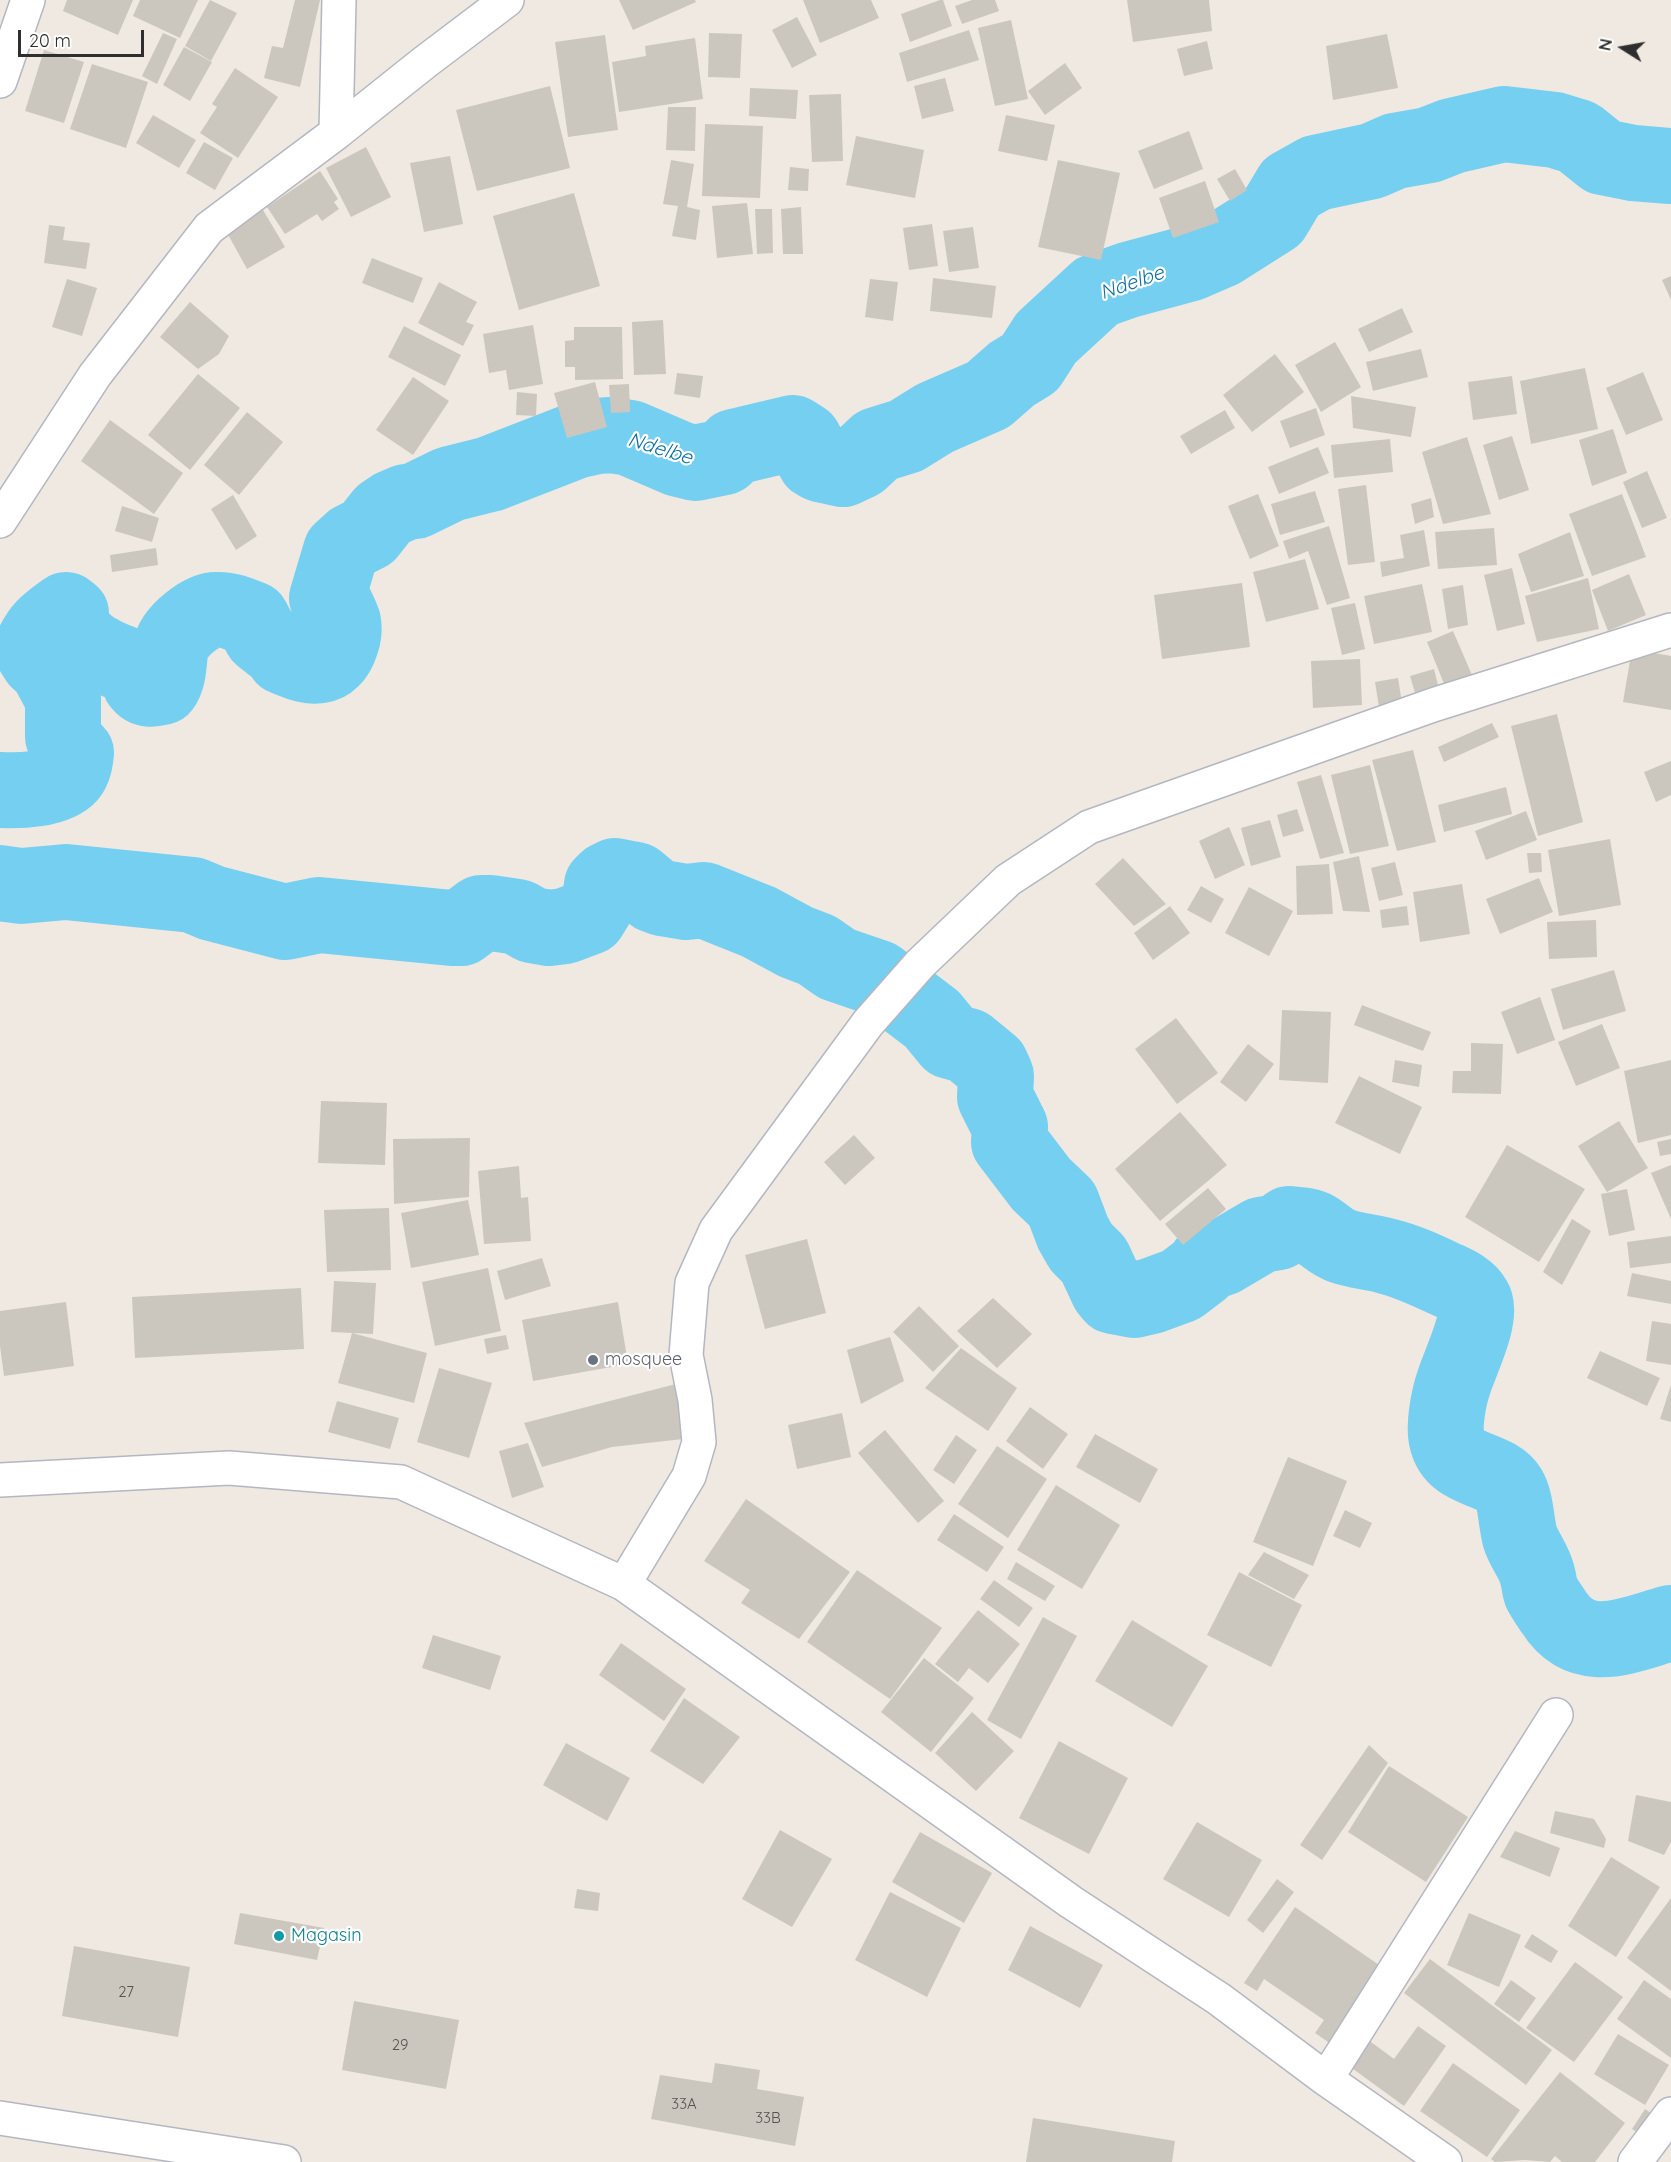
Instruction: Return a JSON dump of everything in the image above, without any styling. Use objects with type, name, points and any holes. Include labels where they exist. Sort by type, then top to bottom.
[{"type":"street","points":[[0,81],[28,0]]},
{"type":"street","points":[[336,134],[339,0]]},
{"type":"street","points":[[0,521],[95,375],[209,228],[336,134],[507,0]]},
{"type":"street","points":[[624,1584],[688,1476],[699,1442],[695,1400],[686,1355],[693,1283],[716,1230],[868,1023],[920,964],[1008,880],[1089,827],[1433,705],[1671,630]]},
{"type":"street","points":[[0,1480],[229,1468],[401,1482],[624,1584],[1071,1902],[1219,1999],[1326,2079],[1445,2162]]},
{"type":"street","points":[[1326,2079],[1556,1715]]},
{"type":"street","points":[[1635,2162],[1671,2114]]},
{"type":"street","points":[[0,2118],[284,2162]]},
{"type":"building","points":[[67,0],[133,0],[118,35],[63,11]]},
{"type":"building","points":[[140,0],[198,0],[180,38],[133,16]]},
{"type":"building","points":[[210,0],[237,13],[211,61],[185,46]]},
{"type":"building","points":[[295,0],[320,0],[300,87],[264,78],[272,46],[283,48]]},
{"type":"building","points":[[619,0],[695,0],[696,2],[633,30]]},
{"type":"building","points":[[803,0],[871,0],[879,18],[820,43]]},
{"type":"building","points":[[943,0],[952,26],[910,42],[901,14]]},
{"type":"building","points":[[972,0],[995,0],[999,11],[962,24],[955,6]]},
{"type":"building","points":[[1127,0],[1209,0],[1212,31],[1133,42]]},
{"type":"building","points":[[797,17],[817,55],[792,68],[772,30]]},
{"type":"building","points":[[1011,20],[1028,99],[995,106],[978,28]]},
{"type":"building","points":[[969,30],[979,60],[907,82],[899,53]]},
{"type":"building","points":[[163,33],[177,39],[157,84],[142,76]]},
{"type":"building","points":[[709,33],[742,34],[740,78],[708,77]]},
{"type":"building","points":[[1387,34],[1398,88],[1333,100],[1326,46]]},
{"type":"building","points":[[605,35],[618,130],[568,137],[555,42]]},
{"type":"building","points":[[695,38],[703,99],[619,112],[612,62],[646,56],[645,46]]},
{"type":"building","points":[[1207,41],[1213,69],[1184,76],[1177,49]]},
{"type":"building","points":[[184,47],[212,62],[190,101],[163,85]]},
{"type":"building","points":[[44,50],[84,62],[64,123],[25,111]]},
{"type":"building","points":[[1065,63],[1082,88],[1045,115],[1028,91]]},
{"type":"building","points":[[92,64],[148,82],[126,148],[70,129]]},
{"type":"building","points":[[235,68],[278,97],[238,158],[200,133],[217,107],[212,104]]},
{"type":"building","points":[[945,78],[954,111],[922,119],[914,86]]},
{"type":"building","points":[[550,86],[570,168],[477,191],[456,110]]},
{"type":"building","points":[[750,88],[798,90],[796,119],[749,116]]},
{"type":"building","points":[[841,94],[843,161],[812,162],[809,95]]},
{"type":"building","points":[[668,107],[696,107],[695,151],[666,150]]},
{"type":"building","points":[[153,115],[196,140],[179,168],[136,143]]},
{"type":"building","points":[[1006,115],[1055,125],[1047,161],[998,151]]},
{"type":"building","points":[[705,124],[763,126],[760,198],[702,196]]},
{"type":"building","points":[[1189,131],[1203,169],[1154,189],[1138,151]]},
{"type":"building","points":[[856,136],[924,150],[915,198],[846,185]]},
{"type":"building","points":[[204,142],[233,158],[215,190],[186,173]]},
{"type":"building","points":[[366,147],[391,197],[351,217],[326,168]]},
{"type":"building","points":[[450,156],[463,224],[424,232],[410,163]]},
{"type":"building","points":[[671,160],[694,164],[687,207],[700,210],[696,240],[672,236],[678,206],[663,204]]},
{"type":"building","points":[[1058,160],[1120,173],[1101,260],[1038,247]]},
{"type":"building","points":[[790,167],[809,169],[808,191],[788,190]]},
{"type":"building","points":[[1235,169],[1247,190],[1230,201],[1217,179]]},
{"type":"building","points":[[320,171],[338,199],[334,202],[339,209],[322,221],[317,214],[285,234],[267,207]]},
{"type":"building","points":[[1205,181],[1219,222],[1173,238],[1159,198]]},
{"type":"building","points":[[574,193],[600,286],[519,310],[493,216]]},
{"type":"building","points":[[747,203],[753,254],[717,258],[712,206]]},
{"type":"building","points":[[801,207],[803,254],[783,254],[781,209]]},
{"type":"building","points":[[755,209],[772,209],[773,253],[757,254]]},
{"type":"building","points":[[263,210],[285,247],[247,269],[226,231]]},
{"type":"building","points":[[932,224],[938,266],[909,270],[903,228]]},
{"type":"building","points":[[49,225],[65,227],[63,240],[90,243],[86,269],[44,263]]},
{"type":"building","points":[[973,227],[979,268],[949,272],[943,231]]},
{"type":"building","points":[[372,258],[423,278],[413,303],[362,283]]},
{"type":"building","points":[[1671,276],[1671,300],[1662,280]]},
{"type":"building","points":[[933,278],[996,286],[992,318],[930,311]]},
{"type":"building","points":[[67,279],[97,288],[82,336],[52,327]]},
{"type":"building","points":[[870,279],[898,282],[893,321],[865,317]]},
{"type":"building","points":[[439,282],[477,302],[466,322],[474,325],[463,346],[418,323]]},
{"type":"building","points":[[190,302],[229,336],[219,354],[198,369],[160,337]]},
{"type":"building","points":[[1402,308],[1413,332],[1369,352],[1358,329]]},
{"type":"building","points":[[663,320],[666,374],[634,375],[632,322]]},
{"type":"building","points":[[533,325],[543,384],[509,390],[506,370],[489,373],[483,334]]},
{"type":"building","points":[[404,326],[461,355],[445,386],[388,357]]},
{"type":"building","points":[[574,327],[622,327],[623,379],[575,380],[575,367],[565,367],[565,341],[574,340]]},
{"type":"building","points":[[1335,342],[1361,387],[1321,412],[1295,365]]},
{"type":"building","points":[[1421,349],[1428,377],[1373,391],[1366,362]]},
{"type":"building","points":[[1275,354],[1304,392],[1252,432],[1223,395]]},
{"type":"building","points":[[1585,368],[1598,429],[1531,444],[1520,381]]},
{"type":"building","points":[[1643,372],[1663,420],[1626,435],[1606,388]]},
{"type":"building","points":[[677,373],[703,376],[700,398],[674,394]]},
{"type":"building","points":[[198,374],[240,408],[190,470],[148,435]]},
{"type":"building","points":[[1512,376],[1517,414],[1473,420],[1468,382]]},
{"type":"building","points":[[413,377],[449,401],[413,455],[376,430]]},
{"type":"building","points":[[595,382],[607,427],[567,438],[554,393]]},
{"type":"building","points":[[629,384],[630,412],[611,413],[609,385]]},
{"type":"building","points":[[517,392],[537,394],[536,416],[516,415]]},
{"type":"building","points":[[1351,396],[1416,407],[1411,437],[1353,428]]},
{"type":"building","points":[[1316,408],[1325,435],[1290,448],[1280,421]]},
{"type":"building","points":[[1225,410],[1235,428],[1191,454],[1180,436]]},
{"type":"building","points":[[247,412],[283,442],[239,495],[204,465]]},
{"type":"building","points":[[110,420],[183,473],[154,514],[81,461]]},
{"type":"building","points":[[1613,429],[1627,473],[1592,486],[1579,440]]},
{"type":"building","points":[[1512,436],[1529,490],[1499,500],[1483,445]]},
{"type":"building","points":[[1467,437],[1491,514],[1443,524],[1422,452]]},
{"type":"building","points":[[1390,439],[1393,472],[1334,478],[1331,445]]},
{"type":"building","points":[[1318,447],[1329,473],[1279,494],[1268,467]]},
{"type":"building","points":[[1647,471],[1667,518],[1642,528],[1623,482]]},
{"type":"building","points":[[1366,485],[1375,562],[1348,565],[1338,489]]},
{"type":"building","points":[[1315,491],[1325,522],[1280,535],[1271,504]]},
{"type":"building","points":[[1258,494],[1279,546],[1250,559],[1228,506]]},
{"type":"building","points":[[1622,494],[1646,557],[1592,576],[1569,514]]},
{"type":"building","points":[[233,495],[257,536],[236,550],[211,509]]},
{"type":"building","points":[[1431,498],[1434,517],[1415,524],[1411,504]]},
{"type":"building","points":[[122,506],[159,518],[152,542],[115,531]]},
{"type":"building","points":[[1329,526],[1350,598],[1327,605],[1308,551],[1289,559],[1283,541]]},
{"type":"building","points":[[1494,528],[1497,565],[1438,569],[1435,532]]},
{"type":"building","points":[[1424,530],[1430,566],[1382,577],[1380,562],[1404,558],[1400,535]]},
{"type":"building","points":[[1570,532],[1584,576],[1531,592],[1518,554]]},
{"type":"building","points":[[156,548],[158,565],[112,572],[110,555]]},
{"type":"building","points":[[1305,559],[1319,609],[1266,622],[1253,572]]},
{"type":"building","points":[[1512,568],[1525,624],[1497,631],[1484,575]]},
{"type":"building","points":[[1629,574],[1646,615],[1608,631],[1592,590]]},
{"type":"building","points":[[1588,578],[1599,629],[1537,642],[1525,596]]},
{"type":"building","points":[[1242,583],[1250,647],[1162,659],[1154,595]]},
{"type":"building","points":[[1422,584],[1432,632],[1374,644],[1364,596]]},
{"type":"building","points":[[1463,585],[1468,625],[1448,629],[1442,589]]},
{"type":"building","points":[[1355,603],[1365,649],[1342,655],[1331,608]]},
{"type":"building","points":[[1453,631],[1472,675],[1445,686],[1427,642]]},
{"type":"building","points":[[1632,649],[1671,656],[1671,710],[1623,702]]},
{"type":"building","points":[[1360,659],[1362,705],[1313,708],[1311,661]]},
{"type":"building","points":[[1434,669],[1439,689],[1416,696],[1410,676]]},
{"type":"building","points":[[1398,678],[1402,703],[1379,707],[1375,682]]},
{"type":"building","points":[[1557,714],[1583,822],[1538,836],[1511,726]]},
{"type":"building","points":[[1492,723],[1499,737],[1444,762],[1438,747]]},
{"type":"building","points":[[1413,750],[1436,842],[1397,851],[1372,760]]},
{"type":"building","points":[[1671,761],[1671,795],[1656,802],[1644,772]]},
{"type":"building","points":[[1370,765],[1389,846],[1350,854],[1331,775]]},
{"type":"building","points":[[1321,775],[1344,853],[1320,859],[1297,782]]},
{"type":"building","points":[[1506,787],[1512,814],[1444,832],[1438,805]]},
{"type":"building","points":[[1297,809],[1304,831],[1283,837],[1277,815]]},
{"type":"building","points":[[1526,811],[1537,840],[1486,860],[1475,831]]},
{"type":"building","points":[[1270,820],[1281,857],[1251,866],[1241,828]]},
{"type":"building","points":[[1229,827],[1245,865],[1215,879],[1199,841]]},
{"type":"building","points":[[1610,839],[1621,905],[1559,916],[1548,850]]},
{"type":"building","points":[[1527,853],[1541,853],[1542,872],[1529,873]]},
{"type":"building","points":[[1359,856],[1370,912],[1343,911],[1333,862]]},
{"type":"building","points":[[1123,858],[1166,904],[1134,926],[1095,884]]},
{"type":"building","points":[[1395,862],[1403,895],[1379,901],[1371,868]]},
{"type":"building","points":[[1329,864],[1333,914],[1297,915],[1296,866]]},
{"type":"building","points":[[1539,878],[1553,912],[1500,934],[1486,899]]},
{"type":"building","points":[[1462,884],[1470,934],[1420,942],[1413,892]]},
{"type":"building","points":[[1201,886],[1224,899],[1211,923],[1187,910]]},
{"type":"building","points":[[1249,887],[1293,911],[1269,956],[1225,933]]},
{"type":"building","points":[[1170,906],[1190,933],[1153,960],[1134,933]]},
{"type":"building","points":[[1407,906],[1409,925],[1382,928],[1380,910]]},
{"type":"building","points":[[1596,920],[1597,957],[1549,959],[1547,922]]},
{"type":"building","points":[[1614,970],[1626,1011],[1563,1030],[1551,989]]},
{"type":"building","points":[[1540,997],[1555,1040],[1517,1054],[1501,1012]]},
{"type":"building","points":[[1362,1005],[1431,1032],[1423,1051],[1354,1025]]},
{"type":"building","points":[[1282,1010],[1331,1012],[1328,1083],[1279,1080]]},
{"type":"building","points":[[1176,1018],[1218,1073],[1177,1104],[1135,1049]]},
{"type":"building","points":[[1602,1024],[1620,1068],[1576,1086],[1558,1042]]},
{"type":"building","points":[[1471,1043],[1503,1044],[1501,1094],[1452,1093],[1453,1071],[1471,1071]]},
{"type":"building","points":[[1248,1044],[1274,1064],[1246,1102],[1220,1082]]},
{"type":"building","points":[[1395,1060],[1422,1065],[1419,1087],[1392,1082]]},
{"type":"building","points":[[1671,1060],[1671,1135],[1638,1143],[1624,1071]]},
{"type":"building","points":[[1359,1076],[1422,1107],[1400,1154],[1335,1123]]},
{"type":"building","points":[[321,1101],[387,1103],[385,1165],[318,1163]]},
{"type":"building","points":[[1180,1112],[1227,1165],[1160,1221],[1115,1169]]},
{"type":"building","points":[[1619,1121],[1648,1168],[1607,1192],[1578,1146]]},
{"type":"building","points":[[854,1135],[875,1158],[845,1185],[824,1162]]},
{"type":"building","points":[[470,1138],[469,1197],[394,1204],[393,1139]]},
{"type":"building","points":[[1671,1139],[1671,1154],[1660,1156],[1657,1142]]},
{"type":"building","points":[[1507,1145],[1585,1189],[1539,1262],[1465,1217]]},
{"type":"building","points":[[1671,1165],[1671,1219],[1651,1173]]},
{"type":"building","points":[[519,1166],[521,1198],[528,1197],[531,1241],[484,1244],[478,1171]]},
{"type":"building","points":[[1208,1188],[1226,1209],[1183,1245],[1165,1224]]},
{"type":"building","points":[[1627,1189],[1635,1230],[1609,1236],[1601,1194]]},
{"type":"building","points":[[468,1200],[479,1255],[411,1268],[401,1213]]},
{"type":"building","points":[[389,1208],[391,1270],[327,1272],[324,1210]]},
{"type":"building","points":[[1572,1219],[1591,1231],[1562,1285],[1543,1272]]},
{"type":"building","points":[[1671,1236],[1671,1263],[1630,1268],[1627,1242]]},
{"type":"building","points":[[807,1239],[826,1313],[765,1329],[745,1255]]},
{"type":"building","points":[[542,1258],[551,1286],[505,1300],[497,1271]]},
{"type":"building","points":[[488,1268],[501,1331],[435,1346],[422,1282]]},
{"type":"building","points":[[1632,1273],[1671,1281],[1671,1304],[1627,1296]]},
{"type":"building","points":[[334,1281],[376,1283],[373,1334],[331,1332]]},
{"type":"building","points":[[301,1288],[304,1349],[135,1358],[132,1297]]},
{"type":"building","points":[[993,1298],[1032,1334],[997,1368],[957,1331]]},
{"type":"building","points":[[66,1302],[74,1366],[4,1376],[0,1346],[0,1311]]},
{"type":"building","points":[[618,1302],[628,1364],[533,1381],[522,1320]]},
{"type":"building","points":[[919,1306],[959,1346],[933,1372],[893,1332]]},
{"type":"building","points":[[1652,1321],[1671,1324],[1671,1365],[1646,1361]]},
{"type":"building","points":[[352,1333],[427,1353],[414,1403],[338,1383]]},
{"type":"building","points":[[506,1335],[509,1349],[487,1354],[484,1339]]},
{"type":"building","points":[[890,1337],[904,1381],[861,1404],[847,1350]]},
{"type":"building","points":[[961,1348],[1017,1388],[988,1431],[925,1388]]},
{"type":"building","points":[[1600,1351],[1660,1378],[1647,1406],[1587,1378]]},
{"type":"building","points":[[439,1368],[492,1383],[469,1458],[417,1442]]},
{"type":"building","points":[[676,1384],[687,1411],[683,1439],[612,1447],[542,1467],[524,1423]]},
{"type":"building","points":[[1671,1385],[1671,1422],[1660,1419]]},
{"type":"building","points":[[337,1401],[399,1418],[390,1449],[328,1432]]},
{"type":"building","points":[[1030,1407],[1068,1434],[1043,1469],[1006,1441]]},
{"type":"building","points":[[842,1413],[851,1457],[797,1469],[788,1425]]},
{"type":"building","points":[[885,1430],[944,1501],[918,1523],[858,1453]]},
{"type":"building","points":[[1095,1434],[1158,1469],[1140,1503],[1076,1467]]},
{"type":"building","points":[[956,1435],[977,1450],[954,1484],[933,1470]]},
{"type":"building","points":[[528,1443],[544,1487],[512,1498],[499,1451]]},
{"type":"building","points":[[997,1446],[1047,1479],[1008,1538],[958,1504]]},
{"type":"building","points":[[1288,1457],[1347,1481],[1313,1566],[1253,1542]]},
{"type":"building","points":[[1056,1485],[1120,1525],[1082,1589],[1017,1550]]},
{"type":"building","points":[[746,1499],[850,1572],[799,1639],[741,1603],[750,1590],[704,1561]]},
{"type":"building","points":[[1345,1510],[1372,1523],[1360,1548],[1333,1536]]},
{"type":"building","points":[[954,1514],[1004,1547],[987,1572],[937,1540]]},
{"type":"building","points":[[1264,1552],[1309,1575],[1294,1599],[1248,1575]]},
{"type":"building","points":[[1016,1562],[1055,1586],[1045,1601],[1007,1579]]},
{"type":"building","points":[[857,1570],[942,1628],[890,1699],[807,1642]]},
{"type":"building","points":[[1239,1572],[1302,1605],[1271,1667],[1207,1635]]},
{"type":"building","points":[[994,1580],[1033,1608],[1019,1627],[980,1599]]},
{"type":"building","points":[[978,1610],[1020,1644],[988,1683],[969,1668],[958,1682],[935,1664]]},
{"type":"building","points":[[1043,1617],[1077,1636],[1021,1739],[987,1720]]},
{"type":"building","points":[[1132,1620],[1208,1666],[1172,1727],[1095,1681]]},
{"type":"building","points":[[433,1635],[501,1656],[490,1690],[422,1668]]},
{"type":"building","points":[[621,1643],[686,1689],[664,1721],[599,1675]]},
{"type":"building","points":[[924,1658],[974,1698],[931,1752],[881,1712]]},
{"type":"building","points":[[684,1698],[740,1737],[703,1784],[650,1751]]},
{"type":"building","points":[[972,1712],[1014,1751],[976,1791],[935,1753]]},
{"type":"building","points":[[1059,1741],[1128,1778],[1089,1854],[1019,1818]]},
{"type":"building","points":[[566,1743],[630,1778],[607,1821],[543,1785]]},
{"type":"building","points":[[1369,1745],[1388,1763],[1322,1860],[1300,1845]]},
{"type":"building","points":[[1389,1766],[1468,1817],[1426,1882],[1348,1832]]},
{"type":"building","points":[[1636,1795],[1671,1802],[1671,1842],[1664,1855],[1628,1841]]},
{"type":"building","points":[[1555,1811],[1594,1819],[1606,1839],[1604,1848],[1550,1833]]},
{"type":"building","points":[[1197,1822],[1262,1860],[1229,1917],[1163,1879]]},
{"type":"building","points":[[780,1830],[832,1859],[792,1927],[742,1899]]},
{"type":"building","points":[[1515,1831],[1560,1848],[1550,1877],[1500,1857]]},
{"type":"building","points":[[920,1832],[992,1873],[964,1923],[892,1882]]},
{"type":"building","points":[[1611,1857],[1660,1887],[1616,1957],[1568,1926]]},
{"type":"building","points":[[1277,1879],[1294,1892],[1263,1933],[1247,1920]]},
{"type":"building","points":[[577,1889],[600,1893],[598,1911],[574,1908]]},
{"type":"building","points":[[890,1892],[961,1928],[927,1997],[855,1960]]},
{"type":"building","points":[[1671,1898],[1671,1991],[1627,1958]]},
{"type":"building","points":[[1295,1907],[1382,1967],[1331,2044],[1315,2033],[1324,2020],[1264,1979],[1257,1991],[1244,1983]]},
{"type":"building","name":"Magasin","points":[[240,1913],[324,1928],[317,1960],[234,1944]]},
{"type":"building","points":[[1469,1913],[1521,1935],[1499,1987],[1447,1965]]},
{"type":"building","points":[[1030,1926],[1103,1965],[1080,2008],[1008,1970]]},
{"type":"building","points":[[1532,1934],[1558,1951],[1551,1963],[1524,1947]]},
{"type":"building","points":[[74,1946],[190,1967],[178,2037],[62,2016]]},
{"type":"building","points":[[1430,1959],[1552,2050],[1526,2085],[1404,1993]]},
{"type":"building","points":[[1575,1962],[1623,1997],[1574,2062],[1526,2028]]},
{"type":"building","points":[[1511,1980],[1536,1998],[1519,2022],[1494,2004]]},
{"type":"building","points":[[1644,1980],[1671,1999],[1671,2058],[1617,2019]]},
{"type":"building","points":[[354,2001],[459,2020],[446,2089],[342,2070]]},
{"type":"building","points":[[1418,2026],[1446,2046],[1404,2106],[1349,2066],[1367,2039],[1394,2059]]},
{"type":"building","points":[[1618,2034],[1669,2065],[1645,2105],[1594,2074]]},
{"type":"building","points":[[715,2063],[760,2070],[757,2089],[804,2097],[795,2146],[651,2119],[660,2075],[712,2083]]},
{"type":"building","points":[[1453,2063],[1520,2110],[1487,2157],[1420,2111]]},
{"type":"building","points":[[1560,2072],[1625,2123],[1595,2162],[1562,2162],[1555,2156],[1550,2162],[1525,2160],[1495,2162],[1491,2159]]},
{"type":"building","points":[[1645,2109],[1660,2119],[1648,2139],[1632,2129]]},
{"type":"building","points":[[1033,2118],[1175,2141],[1172,2162],[1026,2162]]},
{"type":"waterway","name":"Ndelbe","points":[[0,790],[46,787],[63,780],[73,768],[76,753],[63,737],[63,698],[47,668],[31,649],[45,626],[66,610],[71,614],[73,625],[85,643],[105,656],[137,669],[140,673],[140,683],[147,688],[162,687],[165,683],[171,647],[177,635],[196,618],[216,610],[230,611],[252,619],[261,636],[284,657],[307,665],[321,665],[332,659],[342,641],[343,622],[335,604],[327,598],[341,551],[352,541],[368,533],[383,514],[392,508],[415,501],[450,484],[490,474],[575,441],[611,435],[630,438],[679,459],[695,463],[724,457],[734,447],[793,433],[804,440],[815,461],[843,469],[860,461],[877,445],[906,436],[935,418],[988,395],[1012,374],[1030,363],[1046,338],[1097,291],[1191,263],[1221,250],[1273,217],[1291,187],[1316,173],[1372,161],[1395,151],[1429,145],[1452,136],[1504,124],[1555,130],[1578,137],[1603,157],[1633,163],[1671,166]]},
{"type":"waterway","points":[[0,883],[21,886],[66,882],[193,895],[212,903],[285,922],[319,915],[461,928],[481,913],[491,913],[518,917],[532,925],[549,928],[565,926],[589,917],[600,899],[602,885],[615,876],[636,880],[654,895],[662,898],[686,902],[704,900],[759,922],[796,942],[817,950],[837,964],[878,978],[932,1019],[950,1041],[968,1046],[991,1065],[996,1076],[995,1097],[1010,1127],[1009,1142],[1041,1184],[1062,1204],[1073,1233],[1081,1247],[1094,1260],[1113,1296],[1134,1300],[1181,1285],[1205,1264],[1222,1258],[1261,1235],[1278,1232],[1289,1224],[1312,1228],[1342,1246],[1409,1263],[1465,1290],[1474,1300],[1476,1317],[1454,1382],[1446,1419],[1446,1434],[1451,1451],[1466,1464],[1495,1476],[1509,1489],[1515,1506],[1520,1537],[1536,1569],[1541,1592],[1565,1626],[1592,1639],[1607,1639],[1671,1623]]},
{"type":"place","name":"mosquee","points":[[593,1360]]},
{"type":"place","name":"Magasin","points":[[279,1936]]}]
